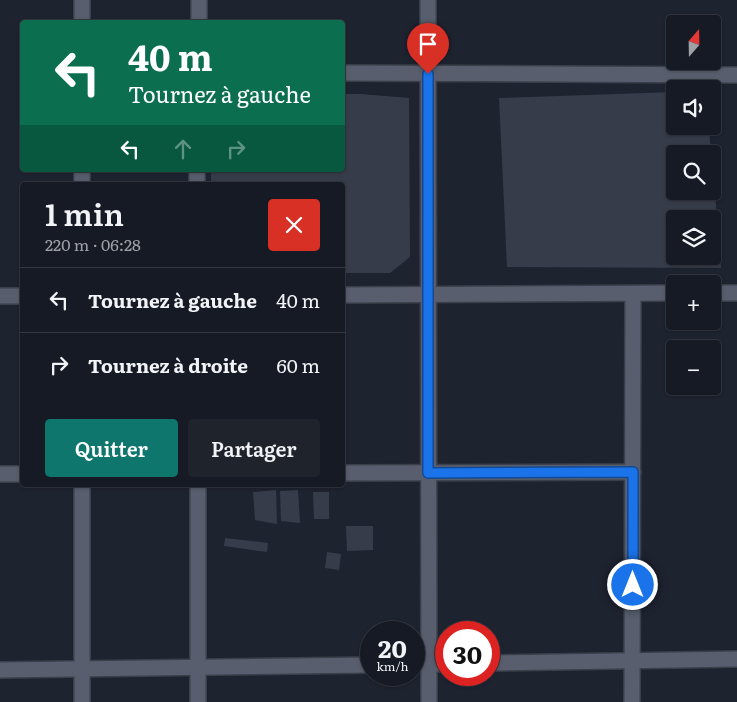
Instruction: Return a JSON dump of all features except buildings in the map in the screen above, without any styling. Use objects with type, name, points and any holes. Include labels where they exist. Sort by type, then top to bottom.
[{"type":"street","points":[[82,0],[82,20]]},
{"type":"street","points":[[199,0],[199,20]]},
{"type":"street","points":[[423,621],[428,473],[428,0]]},
{"type":"street","points":[[345,73],[737,75]]},
{"type":"street","points":[[721,293],[737,293]]},
{"type":"street","points":[[632,702],[633,294]]},
{"type":"street","points":[[345,295],[666,294]]},
{"type":"street","points":[[0,296],[20,296]]},
{"type":"street","points":[[345,473],[633,472]]},
{"type":"street","points":[[0,474],[20,474]]},
{"type":"street","points":[[82,487],[82,702]]},
{"type":"street","points":[[198,487],[198,702]]},
{"type":"street","points":[[500,663],[737,659]]},
{"type":"street","points":[[0,670],[360,665]]},
{"type":"street","points":[[425,686],[428,702]]},
{"type":"route","points":[[428,74],[428,473],[633,472],[633,585]]}]
